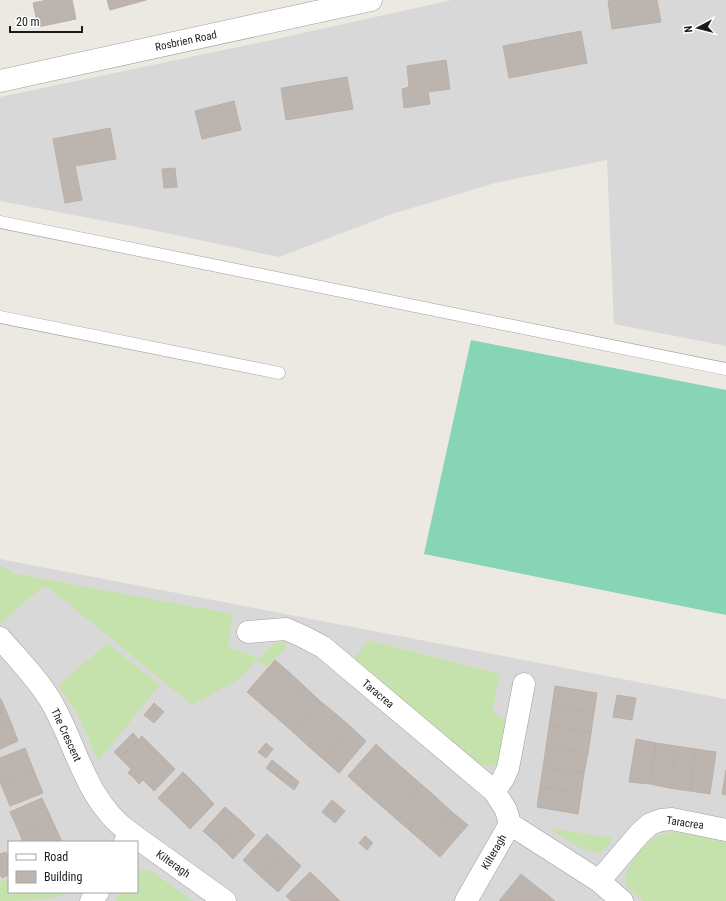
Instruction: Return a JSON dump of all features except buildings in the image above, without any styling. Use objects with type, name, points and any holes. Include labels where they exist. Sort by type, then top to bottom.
[{"type":"street","name":"Rosbrien Road","points":[[0,81],[371,0]]},
{"type":"street","name":"Taracrea","points":[[248,632],[286,629],[323,647],[494,791],[506,810],[510,824]]},
{"type":"street","name":"The Crescent","points":[[0,638],[26,668],[51,702],[89,785],[127,837]]},
{"type":"street","points":[[494,791],[504,779],[508,768],[524,684]]},
{"type":"street","name":"Taracrea","points":[[599,881],[640,832],[650,824],[661,820],[672,819],[726,830]]},
{"type":"street","points":[[510,824],[599,881],[622,901]]},
{"type":"street","name":"Kilteragh","points":[[466,901],[510,824]]},
{"type":"street","name":"Kilteragh","points":[[138,844],[226,901]]},
{"type":"street","points":[[91,901],[97,893]]},
{"type":"lane","points":[[0,222],[726,369]]},
{"type":"lane","points":[[0,317],[279,373]]},
{"type":"shaded area","points":[[452,0],[726,0],[726,346],[614,324],[607,160],[495,183],[392,214],[279,257],[152,230],[0,201],[0,97],[267,41]]},
{"type":"shaded area","points":[[0,559],[726,699],[726,901],[0,901]]},
{"type":"green space","points":[[471,340],[726,390],[726,615],[424,554]]},
{"type":"green space","points":[[0,566],[16,574],[233,614],[228,647],[260,658],[266,651],[278,642],[286,640],[286,649],[266,667],[256,660],[238,680],[192,705],[48,587],[42,587],[0,624]]},
{"type":"green space","points":[[368,640],[500,674],[492,712],[504,719],[506,723],[498,764],[494,766],[482,765],[353,661]]},
{"type":"green space","points":[[107,643],[160,685],[98,761],[77,713],[58,686]]},
{"type":"green space","points":[[548,828],[613,838],[608,846],[599,853],[592,852],[572,844]]},
{"type":"green space","points":[[674,832],[726,841],[726,901],[643,901],[627,887],[625,879],[627,872],[639,852],[656,836]]},
{"type":"green space","points":[[143,870],[151,871],[193,901],[115,901],[119,893],[138,893],[138,872]]},
{"type":"green space","points":[[8,878],[8,893],[69,893],[46,899],[0,901],[0,882]]}]
